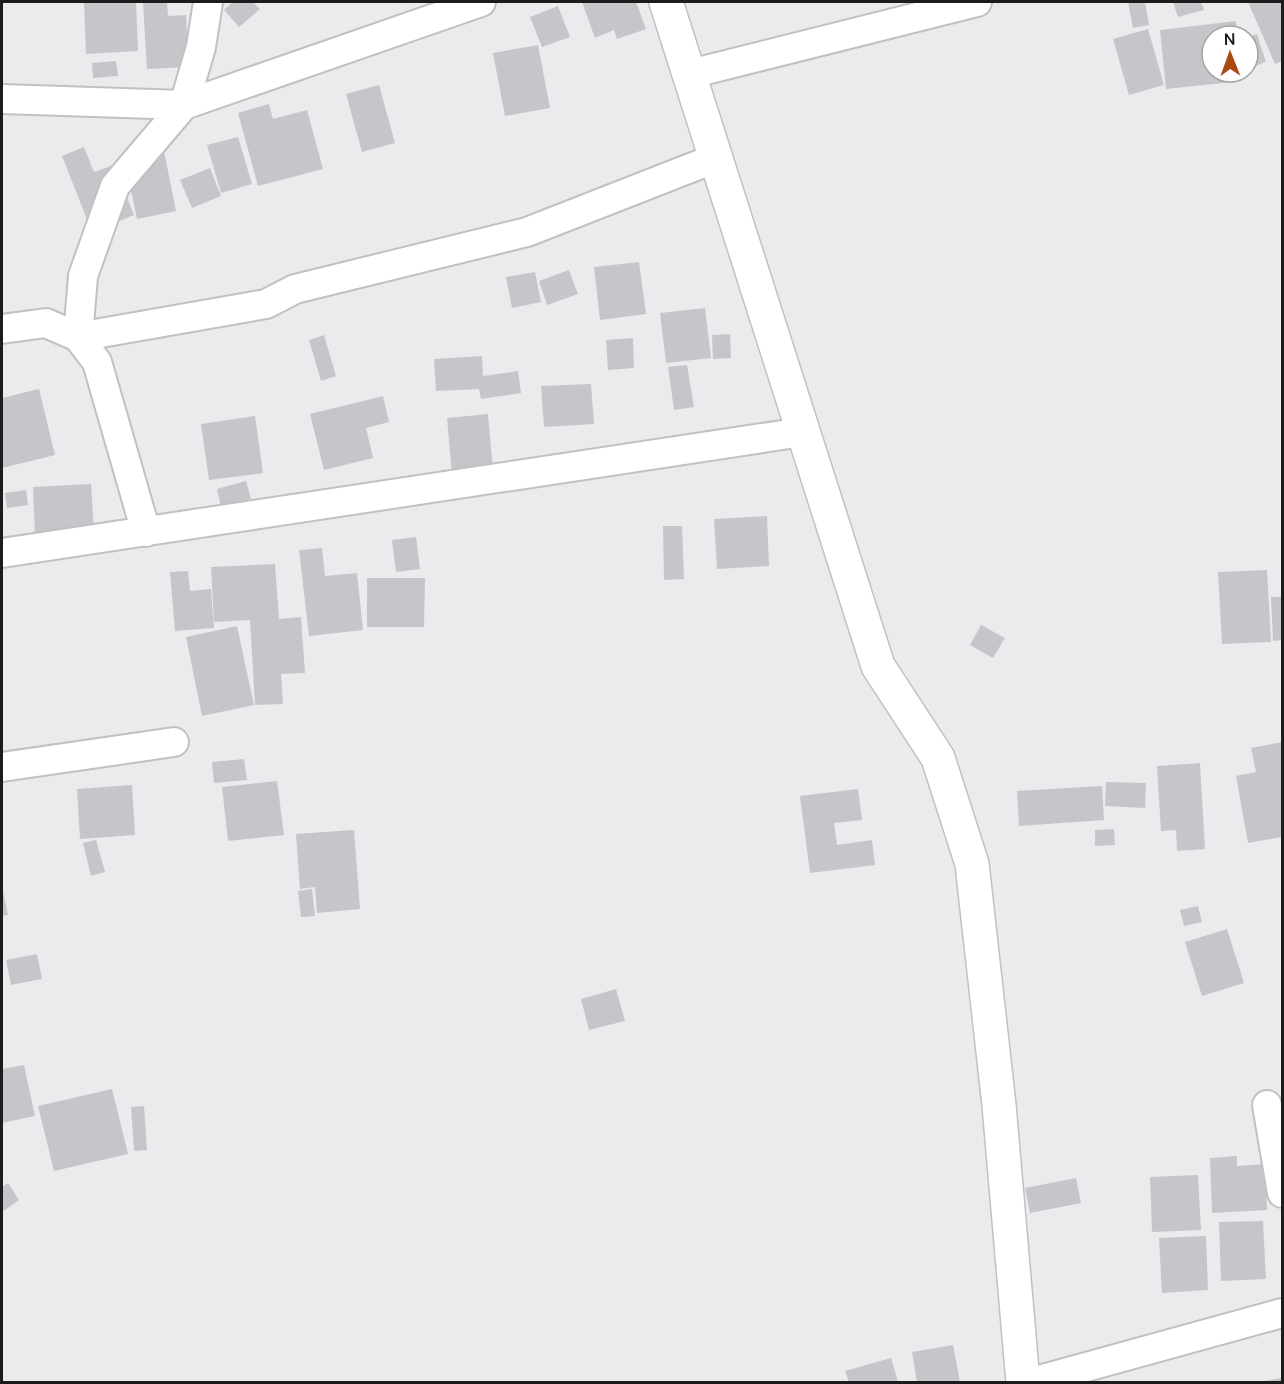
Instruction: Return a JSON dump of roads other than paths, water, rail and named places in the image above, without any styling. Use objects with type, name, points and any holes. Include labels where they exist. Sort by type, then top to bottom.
[{"type":"street","points":[[78,337],[83,276],[115,186],[184,105],[201,47],[208,2]]},
{"type":"street","points":[[2,99],[184,105],[481,2]]},
{"type":"street","points":[[666,2],[878,666],[938,758],[972,864],[999,1105],[1023,1383]]},
{"type":"street","points":[[690,74],[977,2]]},
{"type":"street","points":[[78,337],[266,304],[295,289],[527,232],[716,158]]},
{"type":"street","points":[[2,329],[46,323],[78,337],[97,362],[146,532]]},
{"type":"street","points":[[2,554],[802,432]]},
{"type":"street","points":[[2,767],[174,742]]},
{"type":"street","points":[[1267,1105],[1282,1193]]},
{"type":"street","points":[[1032,1383],[1282,1313]]}]
